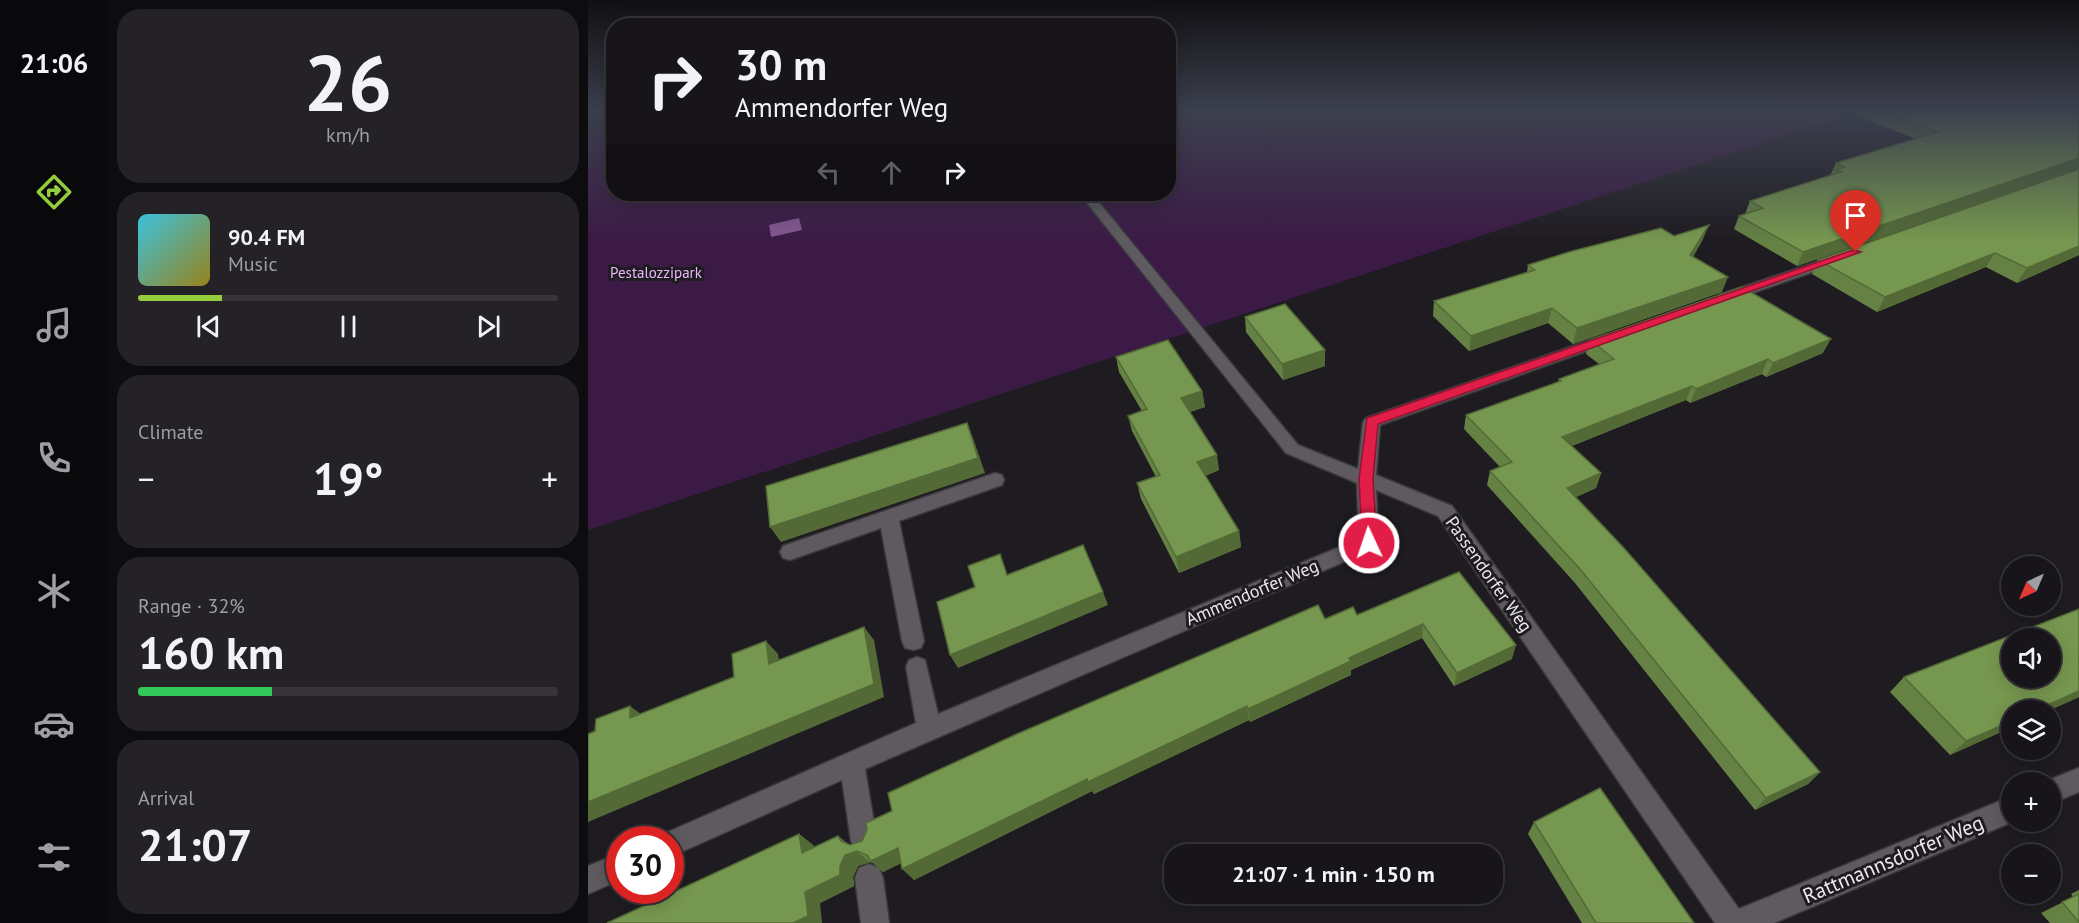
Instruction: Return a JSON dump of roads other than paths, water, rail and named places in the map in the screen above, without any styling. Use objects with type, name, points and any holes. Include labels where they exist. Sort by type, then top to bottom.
[{"type":"street","name":"Passendorfer Weg","points":[[1092,201],[1292,449],[1445,511],[1732,923]]},
{"type":"street","points":[[1709,304],[1855,253]]},
{"type":"street","name":"Ammendorfer Weg","points":[[684,838],[929,729],[1369,543],[1366,479],[1372,422],[1619,335]]},
{"type":"street","points":[[790,552],[995,480]]},
{"type":"street","points":[[889,517],[913,641]]},
{"type":"street","points":[[917,667],[929,729]]},
{"type":"street","points":[[852,763],[864,841]]},
{"type":"street","points":[[2061,787],[2079,780]]},
{"type":"street","name":"Rattmannsdorfer Weg","points":[[1741,923],[2001,814]]},
{"type":"street","points":[[588,880],[606,872]]},
{"type":"street","points":[[869,878],[875,923]]},
{"type":"park label","name":"Pestalozzipark","points":[[656,272]]}]
